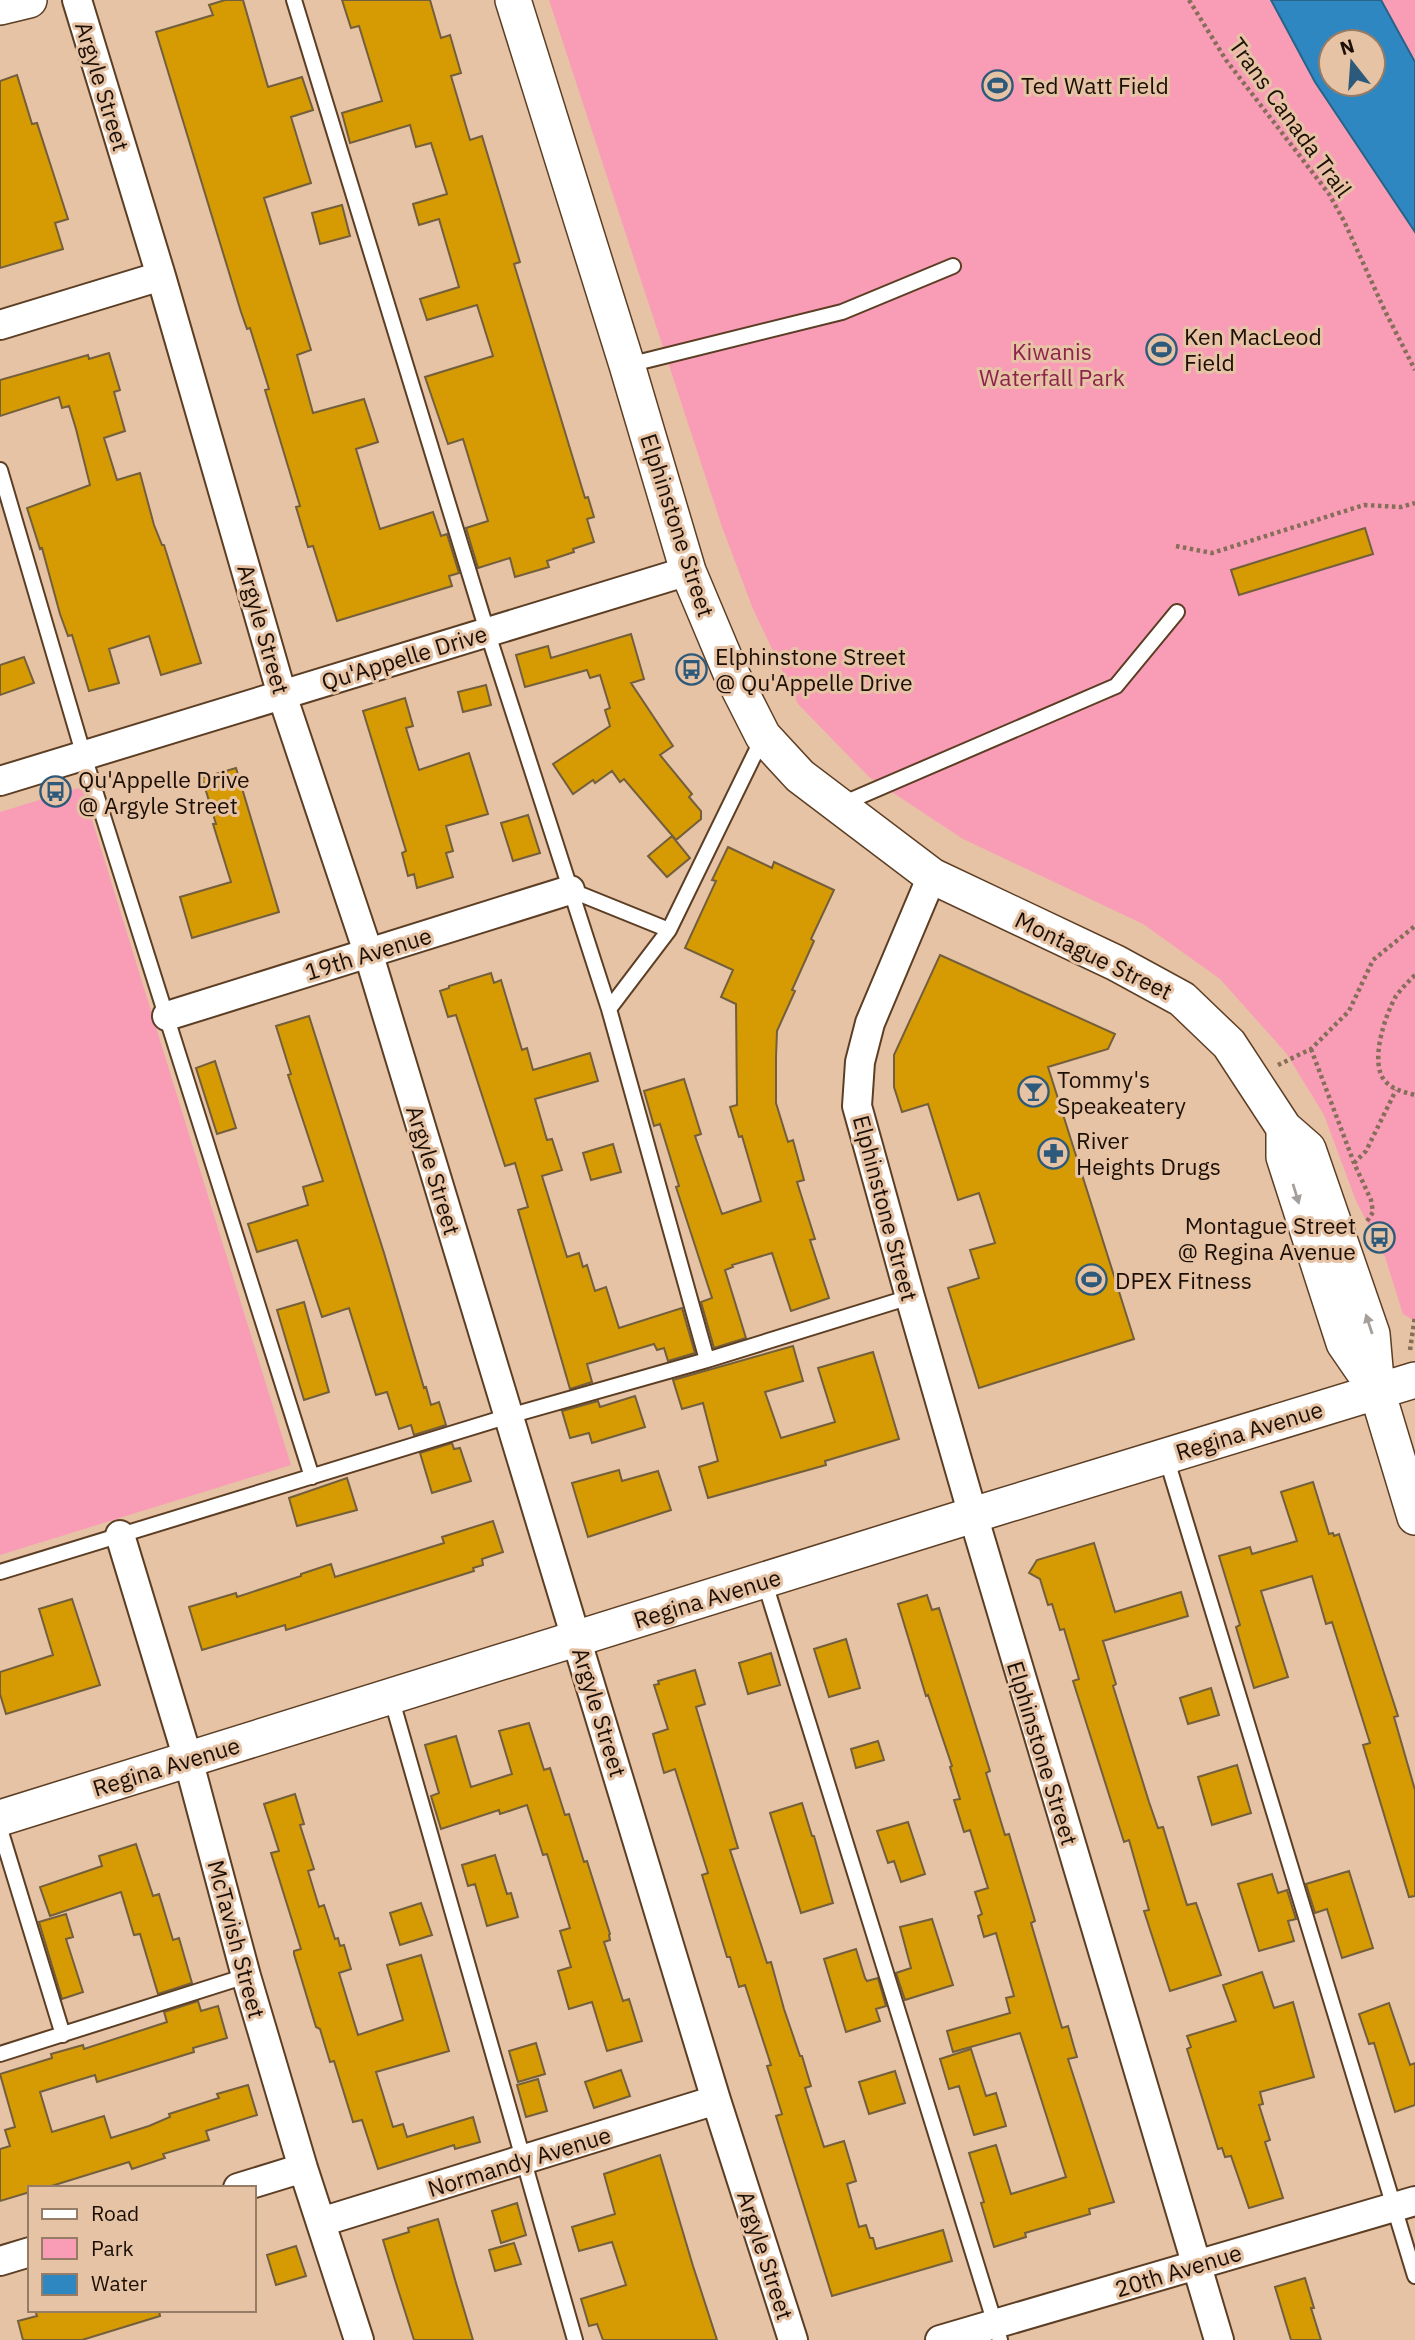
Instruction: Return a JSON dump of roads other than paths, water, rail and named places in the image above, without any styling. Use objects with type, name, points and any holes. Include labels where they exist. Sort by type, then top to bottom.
[{"type":"street","points":[[0,7],[29,0]]},
{"type":"street","name":"Argyle Street","points":[[77,0],[161,276],[282,695],[368,952],[716,2099],[793,2340]]},
{"type":"street","name":"Elphinstone Street","points":[[513,0],[688,570],[730,671],[763,736],[800,776],[932,876],[870,1023],[860,1062],[857,1106],[973,1515],[1219,2340]]},
{"type":"street","points":[[0,325],[161,276]]},
{"type":"street","name":"Qu'Appelle Drive","points":[[0,781],[688,570]]},
{"type":"street","name":"Montague Street","points":[[932,876],[1116,963],[1182,999],[1229,1044],[1284,1128],[1308,1149],[1372,1334],[1377,1391],[1415,1517]]},
{"type":"street","name":"19th Avenue","points":[[167,1016],[570,890]]},
{"type":"street","name":"Montague Street","points":[[1284,1128],[1284,1157],[1344,1343],[1377,1391]]},
{"type":"street","name":"Regina Avenue","points":[[0,1818],[1415,1380]]},
{"type":"street","name":"McTavish Street","points":[[120,1535],[188,1759],[246,1976],[303,2168],[359,2340]]},
{"type":"street","name":"Normandy Avenue","points":[[321,2222],[716,2099]]},
{"type":"street","points":[[244,2186],[303,2168]]},
{"type":"street","name":"20th Avenue","points":[[940,2340],[998,2332],[1195,2265],[1404,2204]]},
{"type":"street","points":[[0,2262],[28,2253]]},
{"type":"lane","points":[[294,0],[487,631],[609,1009],[707,1360]]},
{"type":"lane","points":[[627,365],[842,312],[953,265]]},
{"type":"lane","points":[[0,470],[84,756],[312,1477]]},
{"type":"lane","points":[[838,806],[1116,686],[1177,612]]},
{"type":"lane","points":[[609,1009],[668,930],[763,736]]},
{"type":"lane","points":[[570,890],[668,930]]},
{"type":"lane","points":[[0,1572],[910,1297]]},
{"type":"lane","points":[[1166,1456],[1404,2204],[1415,2276]]},
{"type":"lane","points":[[764,1580],[998,2332]]},
{"type":"lane","points":[[390,1696],[575,2340]]},
{"type":"lane","points":[[0,1829],[63,2035]]},
{"type":"lane","points":[[0,2054],[246,1976]]},
{"type":"water","points":[[1271,0],[1381,0],[1415,62],[1415,232],[1326,98],[1387,98],[1387,28],[1317,28],[1317,85]]},
{"type":"place","name":"Ted Watt Field","points":[[998,85]]},
{"type":"place","name":"Ken MacLeod Field","points":[[1161,349]]},
{"type":"place","name":"Elphinstone Street @ Qu'Appelle Drive","points":[[692,669]]},
{"type":"place","name":"Qu'Appelle Drive @ Argyle Street","points":[[55,792]]},
{"type":"place","name":"Tommy's Speakeatery","points":[[1034,1092]]},
{"type":"place","name":"River Heights Drugs","points":[[1053,1153]]},
{"type":"place","name":"Montague Street @ Regina Avenue","points":[[1379,1238]]},
{"type":"place","name":"DPEX Fitness","points":[[1092,1280]]},
{"type":"park label","name":"Kiwanis Waterfall Park","points":[[1052,364]]}]
